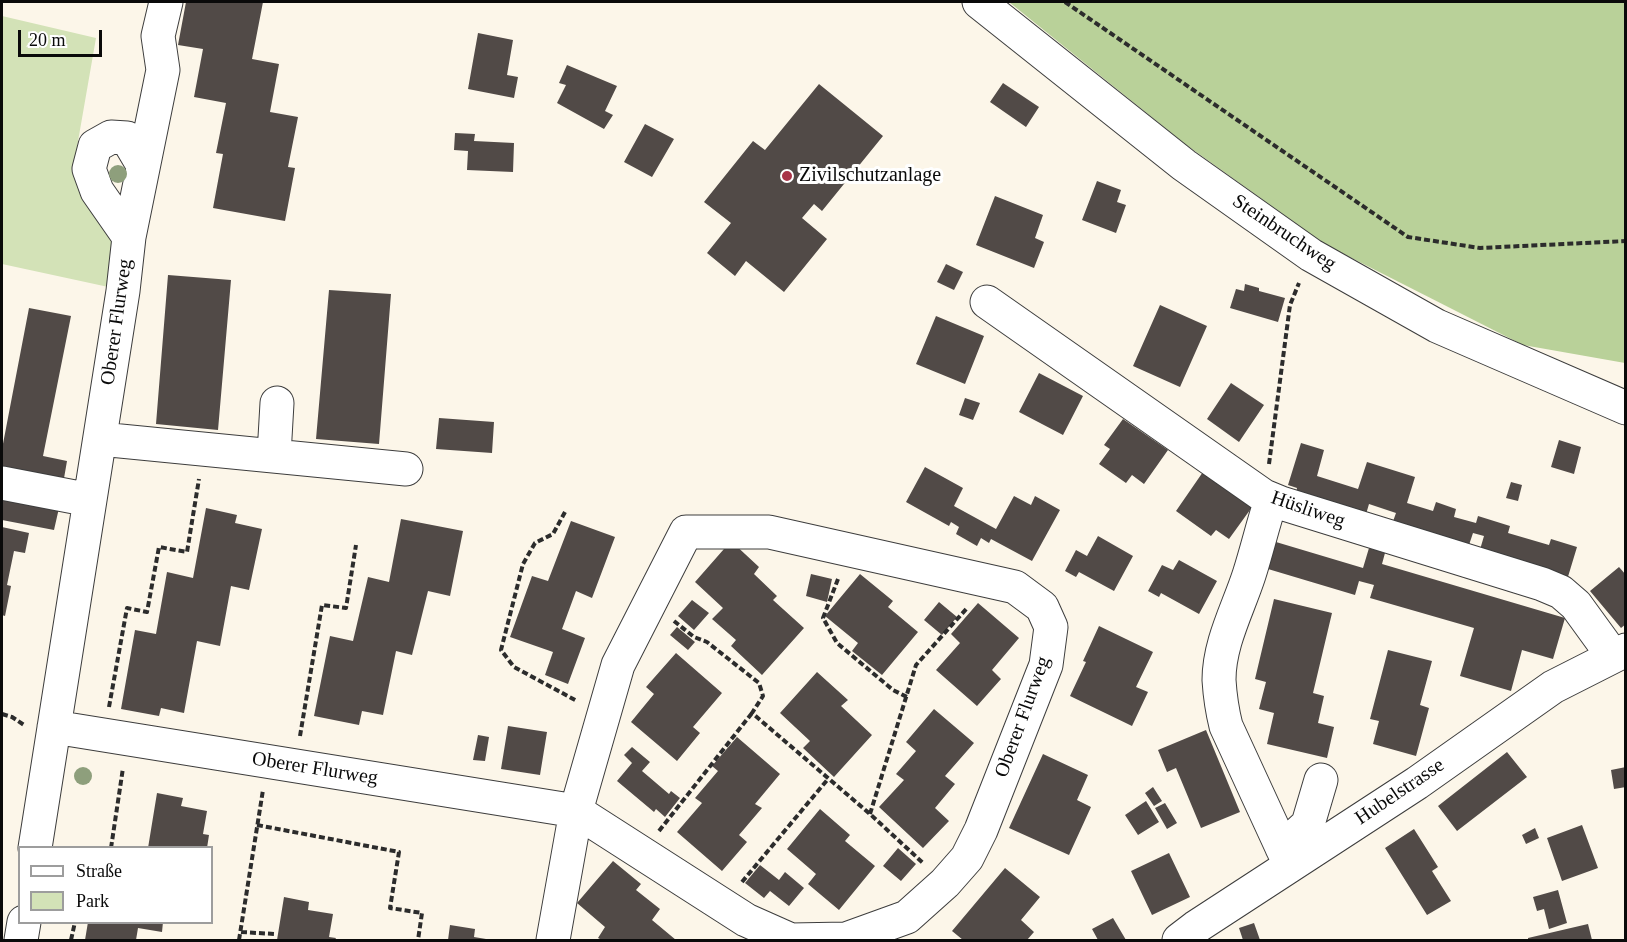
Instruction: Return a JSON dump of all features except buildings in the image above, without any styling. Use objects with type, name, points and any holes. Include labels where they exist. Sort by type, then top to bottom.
[{"type":"street","name":"Oberer Flurweg","points":[[35,846],[123,291],[129,237],[163,70],[158,36],[166,2]]},
{"type":"street","name":"Steinbruchweg","points":[[979,2],[1184,165],[1311,255],[1437,326],[1626,408]]},
{"type":"street","name":"Oberer Flurweg","points":[[129,237],[97,191],[89,169],[95,146],[111,137],[127,138],[143,165]]},
{"type":"street","name":"Hüsliweg","points":[[987,302],[1268,498],[1542,584],[1561,592],[1576,605],[1619,653]]},
{"type":"street","points":[[274,455],[277,403]]},
{"type":"street","points":[[100,439],[406,469]]},
{"type":"street","points":[[2,483],[90,500]]},
{"type":"street","points":[[1268,498],[1250,574],[1226,637],[1219,678],[1220,702],[1226,726],[1286,857]]},
{"type":"street","name":"Oberer Flurweg","points":[[54,727],[576,811],[746,920],[791,939],[846,939],[906,917],[945,883],[967,858],[981,830],[1046,665],[1051,627],[1042,607],[1015,587],[769,532],[686,532],[618,665],[576,811]]},
{"type":"street","name":"Hubelstrasse","points":[[1193,936],[1286,857],[1416,783],[1553,687],[1619,653]]},
{"type":"street","points":[[1286,857],[1308,824],[1321,780]]},
{"type":"street","points":[[553,940],[576,811]]},
{"type":"street","points":[[21,940],[24,924]]},
{"type":"path","points":[[1065,2],[1408,237],[1480,248],[1626,240]]},
{"type":"path","points":[[1268,498],[1290,305],[1311,255]]},
{"type":"path","points":[[111,846],[116,736],[127,608],[147,612],[159,547],[186,552],[204,448]]},
{"type":"path","points":[[565,512],[553,534],[535,543],[523,564],[501,650],[514,667],[604,715]]},
{"type":"path","points":[[239,940],[257,825],[282,764],[322,605],[346,608],[356,545]]},
{"type":"path","points":[[848,550],[823,618],[837,642],[893,690],[907,697]]},
{"type":"path","points":[[870,814],[916,665],[990,581]]},
{"type":"path","points":[[642,853],[763,696],[759,683],[707,642],[693,637],[650,602]]},
{"type":"path","points":[[752,713],[870,814],[945,883]]},
{"type":"path","points":[[723,905],[828,779]]},
{"type":"path","points":[[257,825],[399,852],[390,908],[422,913],[418,940]]},
{"type":"path","points":[[72,940],[75,924]]},
{"type":"path","points":[[241,932],[275,934]]},
{"type":"green space","points":[[1009,2],[1625,2],[1625,363],[1523,345],[1326,245],[1185,144]]},
{"type":"green space","points":[[2,16],[96,38],[73,170],[109,225],[114,251],[113,288],[2,264]]},
{"type":"place","name":"Zivilschutzanlage","points":[[787,176]]}]
